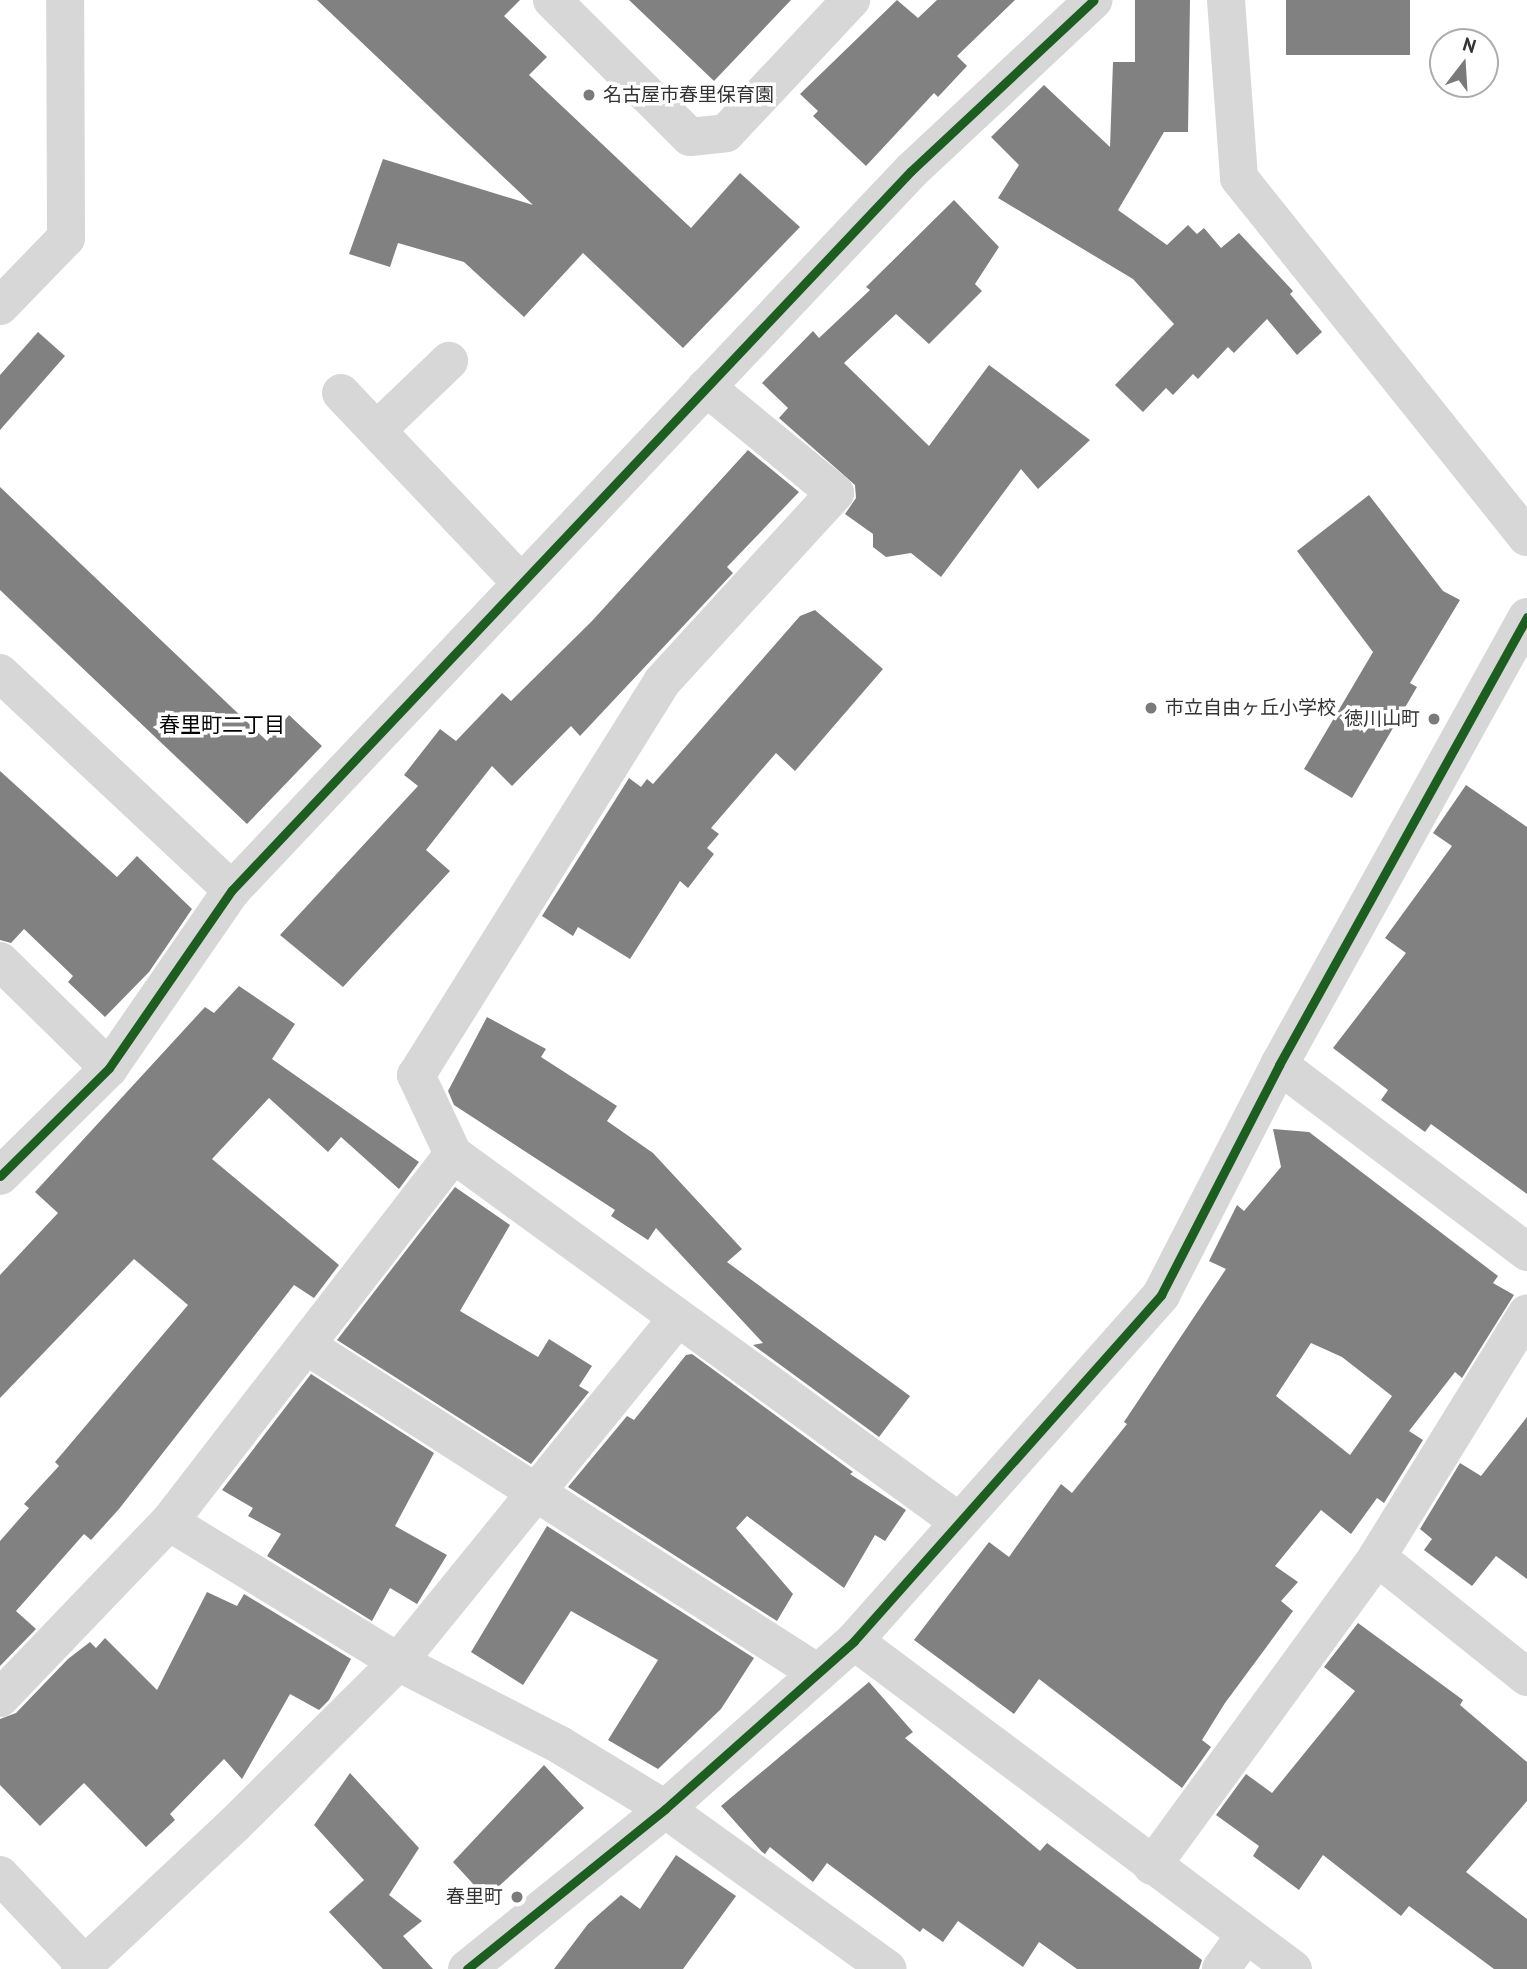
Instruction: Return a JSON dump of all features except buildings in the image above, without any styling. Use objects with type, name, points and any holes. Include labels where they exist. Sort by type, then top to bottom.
[{"type":"street","points":[[0,306],[66,238],[65,0]]},
{"type":"street","points":[[552,0],[690,137],[726,133],[851,0]]},
{"type":"street","points":[[0,1176],[109,1068],[232,890],[911,171],[1094,0]]},
{"type":"street","points":[[1226,0],[1239,178],[1527,537]]},
{"type":"street","points":[[377,430],[449,361]]},
{"type":"street","points":[[706,387],[835,493],[662,682],[416,1075],[453,1154],[958,1521]]},
{"type":"street","points":[[341,393],[521,583]]},
{"type":"street","points":[[467,1969],[665,1809],[854,1641],[1161,1296],[1279,1065],[1527,617]]},
{"type":"street","points":[[0,673],[232,890]]},
{"type":"street","points":[[0,961],[109,1068]]},
{"type":"street","points":[[1279,1065],[1527,1252]]},
{"type":"street","points":[[0,1698],[169,1522],[453,1154]]},
{"type":"street","points":[[1152,1866],[1377,1557],[1527,1313]]},
{"type":"street","points":[[0,1875],[84,1967],[234,1825],[398,1662],[677,1319]]},
{"type":"street","points":[[307,1346],[818,1673]]},
{"type":"street","points":[[169,1522],[398,1662],[560,1745],[665,1809],[888,1969]]},
{"type":"street","points":[[1377,1557],[1527,1677]]},
{"type":"street","points":[[854,1641],[1293,1969]]},
{"type":"street","points":[[1221,1969],[1245,1935]]},
{"type":"cycle path","points":[[0,1176],[109,1068],[232,890],[911,171],[1094,0]]},
{"type":"cycle path","points":[[467,1969],[665,1809],[854,1641],[1161,1295],[1279,1065],[1527,617]]},
{"type":"place","name":"名古屋市春里保育園","points":[[589,95]]},
{"type":"place","name":"市立自由ヶ丘小学校","points":[[1151,708]]},
{"type":"place","name":"徳川山町","points":[[1434,719]]},
{"type":"place","name":"春里町","points":[[517,1897]]},
{"type":"district","name":"春里町二丁目","points":[[222,725]]}]
